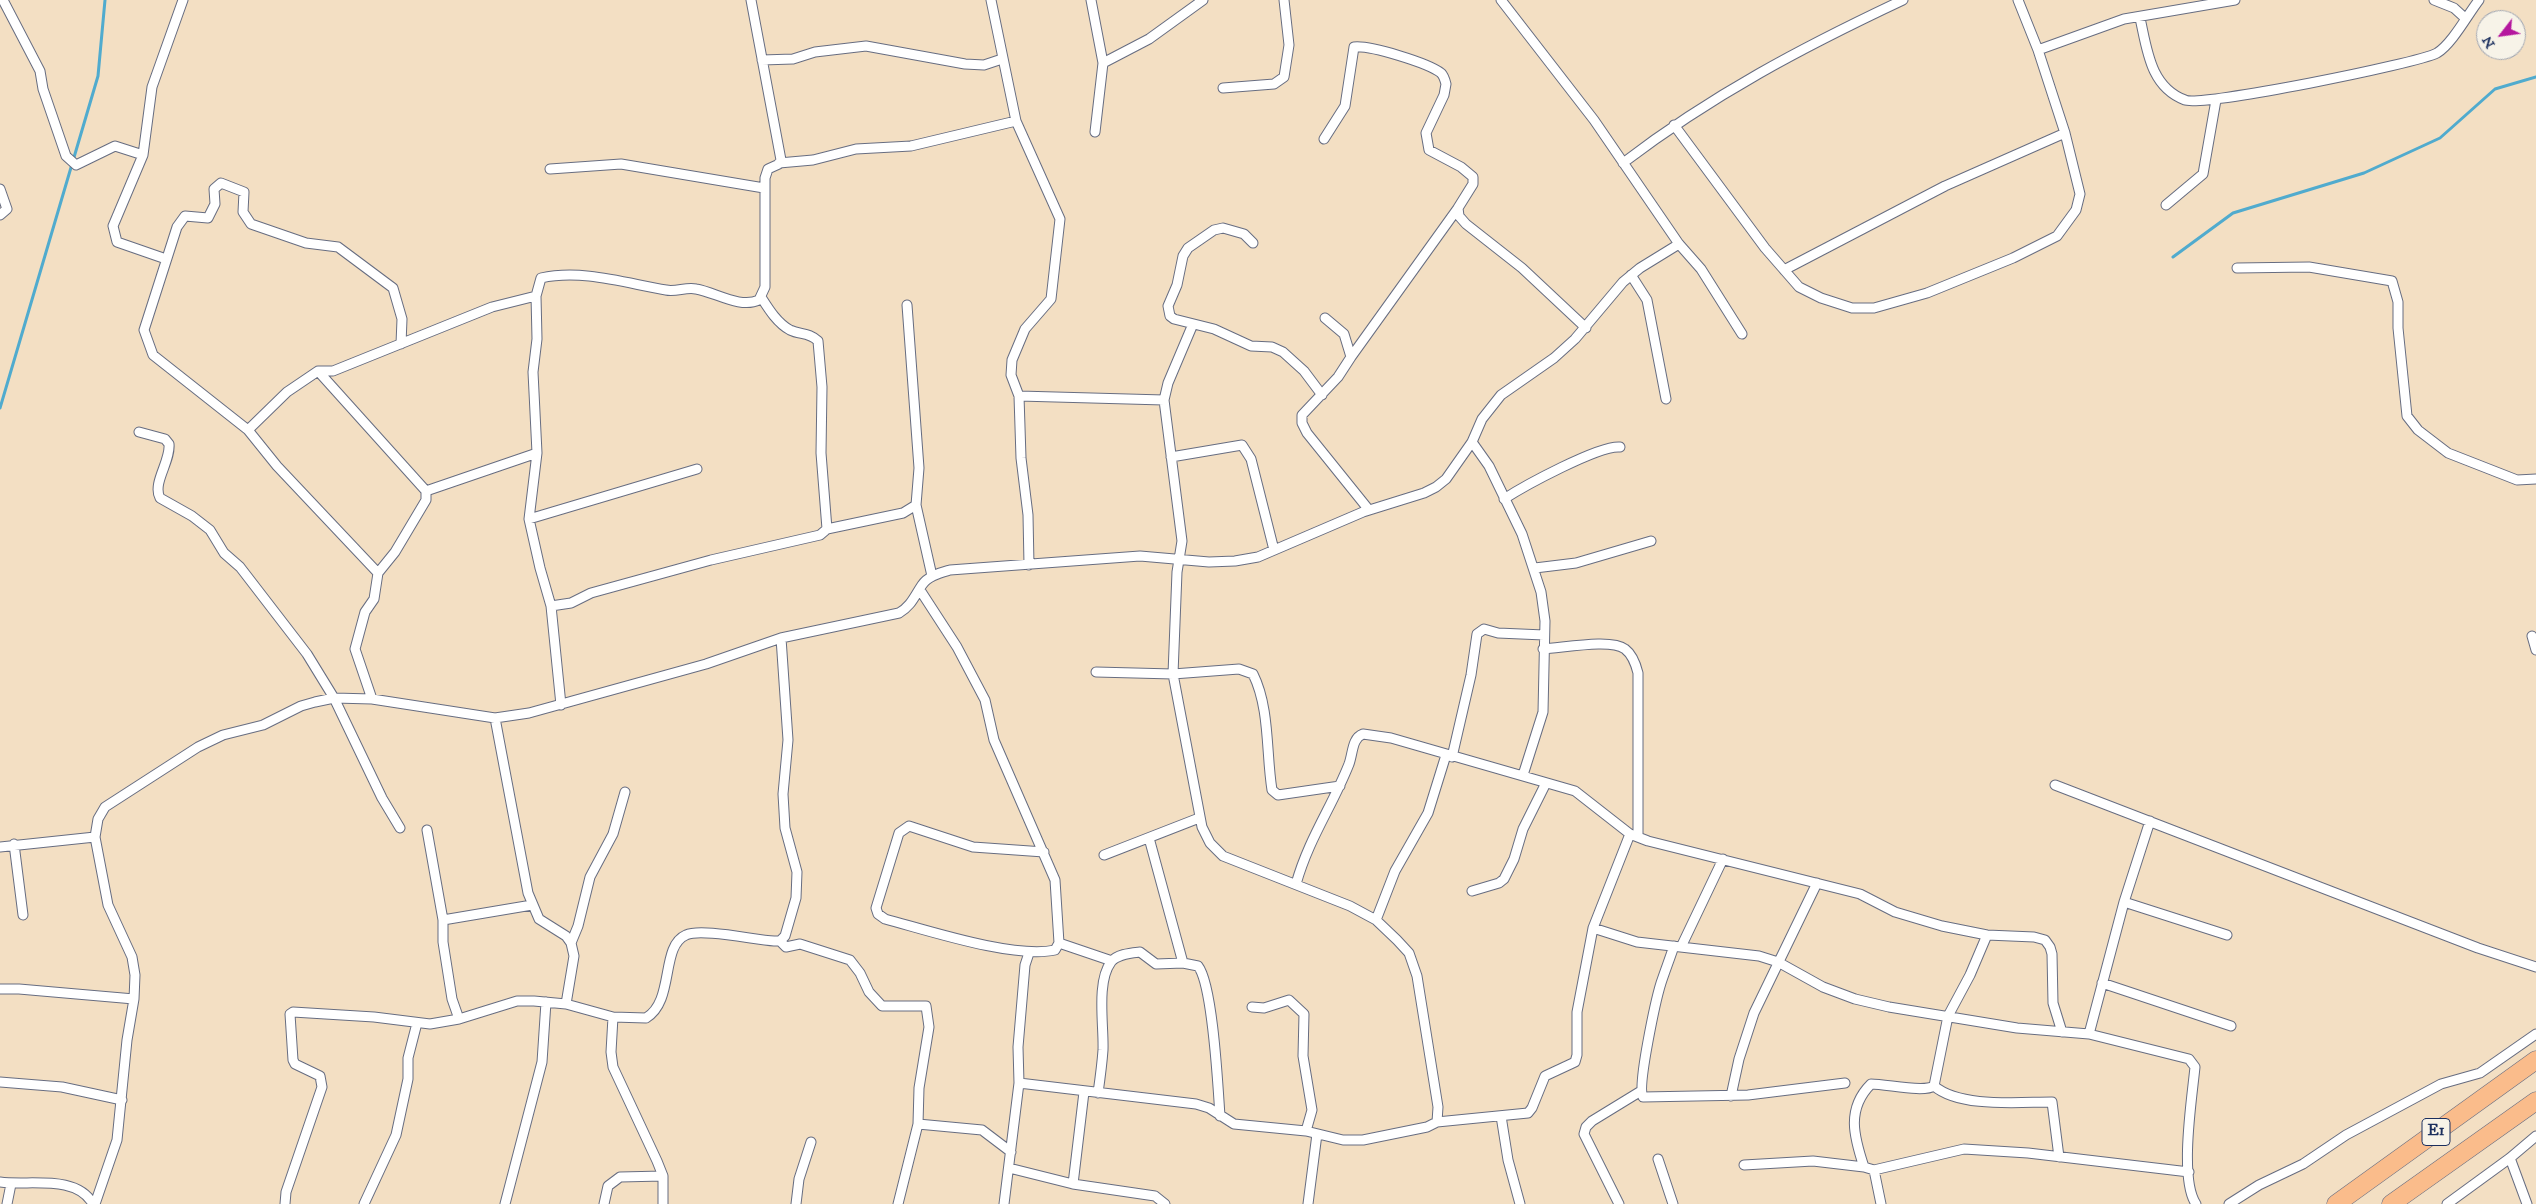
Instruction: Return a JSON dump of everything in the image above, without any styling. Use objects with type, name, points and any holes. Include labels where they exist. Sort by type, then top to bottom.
[{"type":"highway","name":"E1","points":[[2336,1204],[2536,1060]]},
{"type":"highway","name":"E1","points":[[2391,1204],[2536,1101]]},
{"type":"street","points":[[3,0],[40,71],[43,89],[66,156],[76,165],[116,146],[143,155]]},
{"type":"street","points":[[166,259],[116,242],[113,226],[143,155],[152,88],[182,0]]},
{"type":"street","points":[[561,705],[551,606],[529,519],[537,453],[533,372],[537,339],[536,296],[541,278],[553,275],[628,281],[668,291],[695,289],[747,302],[754,302],[761,297],[765,287],[764,188],[768,169],[782,160],[751,0]]},
{"type":"street","points":[[991,0],[1016,121],[1060,219],[1051,299],[1025,329],[1012,360],[1011,375],[1019,396],[1022,458],[1028,515],[1029,565]]},
{"type":"street","points":[[1092,0],[1103,63],[1095,132]]},
{"type":"street","points":[[1103,63],[1149,39],[1202,0]]},
{"type":"street","points":[[1223,88],[1274,84],[1284,77],[1289,45],[1284,0]]},
{"type":"street","points":[[1501,0],[1594,120],[1679,244],[1701,269],[1742,334]]},
{"type":"street","points":[[1623,163],[1674,125],[1741,84],[1822,39],[1903,0]]},
{"type":"street","points":[[1674,125],[1731,203],[1784,270],[1800,287],[1821,298],[1852,308],[1874,308],[1927,293],[2013,258],[2057,236],[2076,210],[2080,194],[2065,133],[2038,50],[2018,0]]},
{"type":"street","points":[[2038,50],[2124,19],[2140,18],[2167,10],[2235,0]]},
{"type":"street","points":[[2434,0],[2454,8],[2465,18]]},
{"type":"street","points":[[2140,18],[2152,70],[2164,86],[2185,101],[2216,100],[2389,67],[2436,53],[2445,46],[2480,0]]},
{"type":"street","points":[[762,60],[793,59],[815,52],[866,46],[965,64],[984,65],[1002,59]]},
{"type":"street","points":[[1324,139],[1345,106],[1354,47],[1362,46],[1394,54],[1439,72],[1446,84],[1426,138],[1429,150],[1461,167],[1473,177],[1473,184],[1458,208],[1351,357],[1322,395],[1307,407],[1302,415],[1302,423],[1307,433],[1369,510]]},
{"type":"street","points":[[2166,204],[2203,174],[2216,100]]},
{"type":"street","points":[[779,162],[813,160],[856,149],[911,146],[928,140],[974,133],[1016,121]]},
{"type":"street","points":[[1784,270],[1945,186],[2065,133]]},
{"type":"street","points":[[550,169],[621,164],[764,188]]},
{"type":"street","points":[[378,573],[277,466],[248,430],[153,354],[144,330],[177,227],[185,216],[208,218],[215,204],[214,189],[221,183],[244,192],[243,212],[251,224],[306,243],[338,247],[393,288],[402,319],[401,344]]},
{"type":"street","points":[[0,189],[6,209],[0,215]]},
{"type":"street","points":[[1458,208],[1459,216],[1466,224],[1522,268],[1586,328]]},
{"type":"street","points":[[1253,243],[1244,234],[1223,228],[1214,230],[1188,248],[1183,256],[1177,285],[1168,306],[1170,316],[1174,319],[1214,329],[1251,346],[1272,347],[1283,352],[1304,371],[1322,395]]},
{"type":"street","points":[[94,1204],[117,1140],[127,1040],[134,999],[135,975],[132,957],[108,905],[95,837],[98,819],[104,807],[198,747],[222,735],[263,725],[301,706],[334,698],[372,699],[495,718],[529,713],[706,664],[781,638],[894,615],[908,607],[921,586],[932,576],[950,570],[1001,564],[1029,565],[1140,556],[1209,562],[1235,561],[1258,557],[1369,510],[1436,487],[1446,478],[1472,442],[1482,419],[1501,395],[1554,358],[1586,328],[1632,276],[1679,244]]},
{"type":"street","points":[[2237,268],[2309,267],[2392,281],[2398,302],[2398,328],[2406,416],[2418,430],[2448,453],[2517,480],[2536,479]]},
{"type":"street","points":[[1632,276],[1647,300],[1666,399]]},
{"type":"street","points":[[248,430],[287,392],[318,371],[332,371],[492,307],[536,296]]},
{"type":"street","points":[[761,297],[780,322],[791,331],[812,335],[818,341],[822,387],[821,453],[827,529]]},
{"type":"street","points":[[907,305],[919,468],[916,505],[932,576]]},
{"type":"street","points":[[1325,318],[1344,334],[1351,357]]},
{"type":"street","points":[[1193,324],[1168,383],[1164,400],[1182,541],[1173,674],[1181,706],[1199,818],[1210,843],[1223,856],[1350,906],[1376,920],[1409,953],[1417,976],[1438,1107],[1437,1122]]},
{"type":"street","points":[[318,371],[426,491],[426,500],[395,552],[378,573],[374,600],[366,612],[355,649],[372,699]]},
{"type":"street","points":[[1019,396],[1164,400]]},
{"type":"street","points":[[139,432],[165,439],[169,444],[167,465],[157,488],[160,498],[192,516],[210,530],[224,553],[240,567],[289,630],[334,698],[382,798],[400,828]]},
{"type":"street","points":[[1472,442],[1489,466],[1522,534],[1541,592],[1544,635],[1543,712],[1523,775]]},
{"type":"street","points":[[1171,457],[1242,445],[1250,459],[1274,550]]},
{"type":"street","points":[[1504,499],[1523,487],[1593,454],[1612,446],[1620,447]]},
{"type":"street","points":[[426,491],[537,453]]},
{"type":"street","points":[[529,519],[697,469]]},
{"type":"street","points":[[551,606],[571,603],[591,593],[711,560],[820,534],[827,529],[903,512],[916,505]]},
{"type":"street","points":[[1534,568],[1576,563],[1651,541]]},
{"type":"street","points":[[920,590],[957,647],[985,700],[994,740],[1044,852],[1055,880],[1059,943],[1055,950],[1029,952],[948,936],[885,918],[878,914],[876,908],[899,833],[909,826],[973,846],[1044,852]]},
{"type":"street","points":[[1376,920],[1395,871],[1428,813],[1449,756],[1471,675],[1477,634],[1484,629],[1498,633],[1544,635]]},
{"type":"street","points":[[2532,636],[2536,650]]},
{"type":"street","points":[[285,1204],[286,1192],[322,1087],[320,1076],[295,1064],[292,1060],[290,1014],[293,1012],[306,1011],[430,1024],[459,1019],[517,1001],[566,1004],[613,1017],[646,1018],[660,1006],[673,951],[678,941],[686,935],[708,934],[780,940],[785,936],[796,898],[797,872],[794,855],[787,837],[783,794],[788,740],[781,638]]},
{"type":"street","points":[[1019,1083],[1196,1104],[1209,1108],[1234,1124],[1306,1131],[1343,1140],[1363,1140],[1427,1127],[1437,1122],[1531,1111],[1545,1076],[1575,1062],[1577,1055],[1577,1012],[1593,928],[1634,836],[1638,673],[1634,661],[1629,652],[1614,644],[1543,650]]},
{"type":"street","points":[[1096,672],[1173,674],[1239,669],[1253,674],[1264,716],[1272,790],[1278,795],[1340,786]]},
{"type":"street","points":[[495,718],[532,905],[538,919],[566,936],[571,943],[574,956],[566,1004]]},
{"type":"street","points":[[1296,884],[1304,856],[1340,786],[1356,740],[1363,734],[1391,738],[1574,791],[1634,836],[1860,894],[1914,918],[1987,935],[2034,937],[2044,940],[2050,947],[2053,1003],[2062,1032]]},
{"type":"street","points":[[1472,891],[1494,885],[1504,879],[1514,859],[1523,829],[1546,783]]},
{"type":"street","points":[[2055,785],[2478,948],[2536,967]]},
{"type":"street","points":[[571,943],[578,926],[590,878],[613,834],[625,792]]},
{"type":"street","points":[[1104,855],[1199,818]]},
{"type":"street","points":[[2089,1034],[2124,902],[2150,821]]},
{"type":"street","points":[[427,830],[443,920],[443,942],[447,971],[452,999],[459,1019]]},
{"type":"street","points":[[0,847],[14,844],[95,837]]},
{"type":"street","points":[[1149,838],[1183,963]]},
{"type":"street","points":[[14,844],[23,915]]},
{"type":"street","points":[[1723,859],[1661,984],[1644,1063],[1641,1091],[1643,1097],[1731,1096],[1845,1083]]},
{"type":"street","points":[[1731,1096],[1739,1059],[1754,1013],[1817,883]]},
{"type":"street","points":[[2124,902],[2227,936]]},
{"type":"street","points":[[443,920],[532,905]]},
{"type":"street","points":[[1593,928],[1637,942],[1758,956],[1778,962],[1823,986],[1855,999],[1889,1007],[2017,1028],[2089,1034],[2189,1059],[2195,1067],[2187,1148],[2191,1192],[2196,1204]]},
{"type":"street","points":[[1934,1086],[1948,1016],[1970,975],[1987,935]]},
{"type":"street","points":[[780,940],[786,947],[800,944],[850,960],[860,973],[869,992],[882,1006],[926,1006],[929,1027],[919,1088],[918,1124],[898,1204]]},
{"type":"street","points":[[1059,943],[1112,961]]},
{"type":"street","points":[[1004,1204],[1019,1083],[1018,1047],[1025,965],[1029,952]]},
{"type":"street","points":[[1098,1093],[1103,1050],[1106,972],[1112,961],[1126,954],[1140,952],[1156,964],[1183,963],[1198,966],[1206,987],[1215,1048],[1220,1116]]},
{"type":"street","points":[[2102,983],[2231,1026]]},
{"type":"street","points":[[0,989],[19,988],[134,999]]},
{"type":"street","points":[[1252,1007],[1264,1008],[1289,1000],[1304,1014],[1303,1056],[1312,1110],[1306,1131]]},
{"type":"street","points":[[505,1204],[542,1062],[546,1002]]},
{"type":"street","points":[[613,1017],[611,1052],[616,1078],[662,1176],[663,1204]]},
{"type":"street","points":[[364,1204],[396,1134],[408,1079],[408,1058],[417,1023]]},
{"type":"street","points":[[2229,1204],[2259,1184],[2303,1164],[2346,1135],[2441,1084],[2480,1073],[2536,1034]]},
{"type":"street","points":[[0,1082],[62,1087],[122,1100]]},
{"type":"street","points":[[1864,1167],[1856,1144],[1854,1127],[1856,1104],[1860,1095],[1871,1084],[1887,1084],[1924,1090],[1934,1086]]},
{"type":"street","points":[[1934,1086],[1944,1094],[1986,1102],[2052,1102],[2059,1157]]},
{"type":"street","points":[[1619,1204],[1584,1134],[1586,1127],[1592,1121],[1641,1091]]},
{"type":"street","points":[[1073,1184],[1084,1092]]},
{"type":"street","points":[[1501,1116],[1508,1160],[1520,1204]]},
{"type":"street","points":[[918,1124],[982,1130],[1010,1152]]},
{"type":"street","points":[[1308,1204],[1317,1134]]},
{"type":"street","points":[[2447,1204],[2510,1158],[2536,1136]]},
{"type":"street","points":[[796,1204],[799,1179],[811,1142]]},
{"type":"street","points":[[1744,1165],[1813,1161],[1864,1167],[1874,1170],[1964,1149],[2028,1153],[2189,1172]]},
{"type":"street","points":[[2510,1158],[2527,1204]]},
{"type":"street","points":[[1658,1159],[1673,1204]]},
{"type":"street","points":[[1009,1168],[1073,1184],[1155,1196],[1165,1204]]},
{"type":"street","points":[[1874,1170],[1881,1204]]},
{"type":"street","points":[[604,1204],[608,1186],[620,1177],[662,1176]]},
{"type":"street","points":[[0,1182],[68,1186],[89,1196],[94,1204]]},
{"type":"street","points":[[7,1204],[11,1184]]},
{"type":"waterway","points":[[0,408],[98,76],[105,0]]},
{"type":"waterway","points":[[2173,257],[2233,213],[2364,173],[2440,138],[2495,89],[2536,77]]}]
